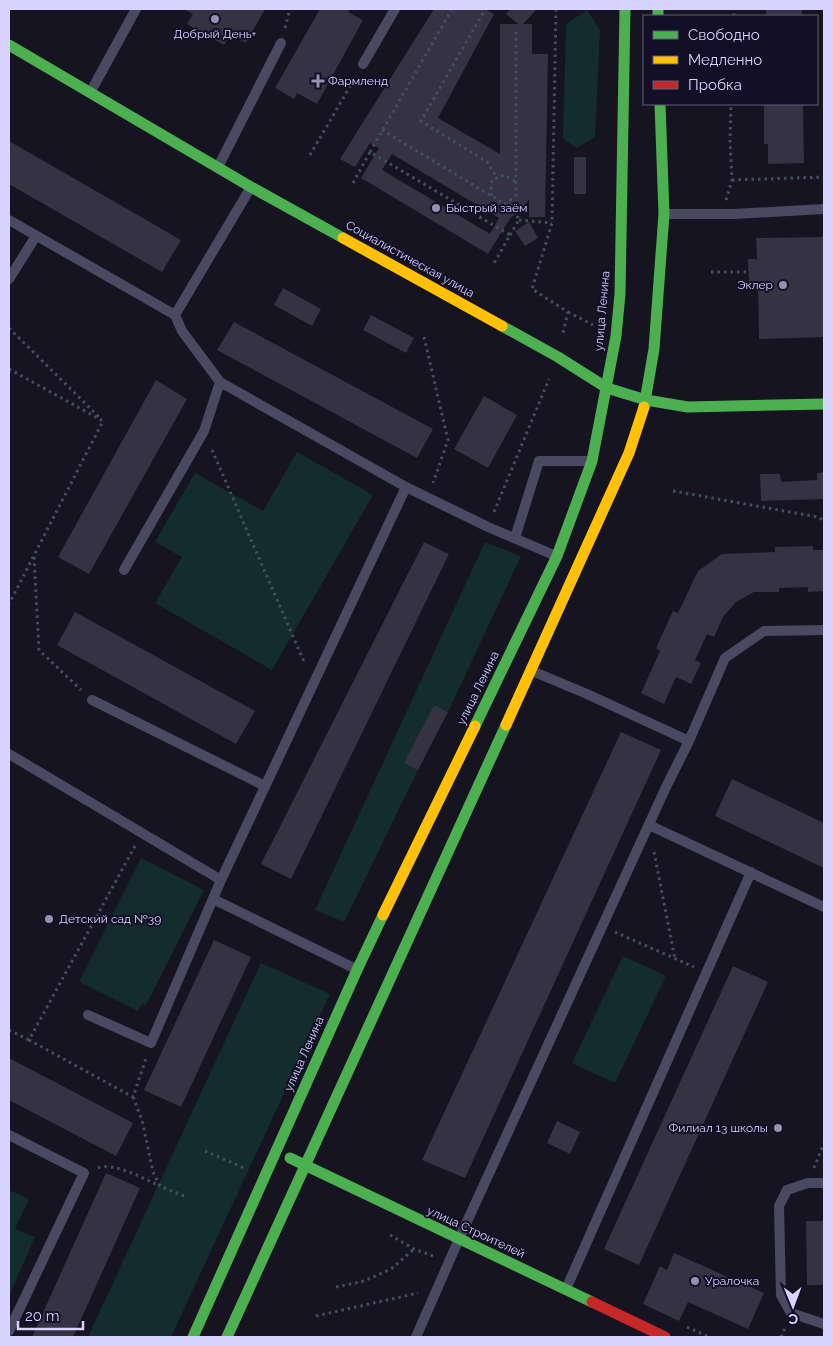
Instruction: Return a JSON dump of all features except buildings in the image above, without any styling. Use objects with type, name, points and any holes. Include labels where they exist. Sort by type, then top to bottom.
[{"type":"main road","name":"улица Ленина","points":[[193,1337],[357,970],[557,556],[592,461],[616,336],[620,294],[624,9]]},
{"type":"main road","name":"Социалистическая улица","points":[[9,46],[91,92],[251,187],[558,357],[607,388],[646,400],[688,407],[824,404]]},
{"type":"main road","points":[[228,1337],[628,454],[646,400],[654,349],[664,214],[660,105]]},
{"type":"main road","name":"улица Строителей","points":[[276,1151],[666,1337]]},
{"type":"lane","points":[[91,92],[136,9]]},
{"type":"lane","points":[[363,64],[395,9]]},
{"type":"lane","points":[[218,168],[280,43]]},
{"type":"lane","points":[[176,316],[251,187]]},
{"type":"lane","points":[[664,214],[722,214],[824,209]]},
{"type":"lane","points":[[9,220],[176,316],[182,331],[220,382],[406,487],[488,527],[557,556]]},
{"type":"lane","points":[[9,279],[36,236]]},
{"type":"lane","points":[[124,570],[204,431],[220,382]]},
{"type":"lane","points":[[515,538],[539,461],[592,461]]},
{"type":"lane","points":[[88,1015],[151,1043],[221,880],[406,487]]},
{"type":"lane","points":[[416,1337],[459,1239],[689,741],[725,658],[764,631],[824,630]]},
{"type":"lane","points":[[531,671],[689,741]]},
{"type":"lane","points":[[92,700],[265,786]]},
{"type":"lane","points":[[9,754],[221,880]]},
{"type":"lane","points":[[649,825],[824,907]]},
{"type":"lane","points":[[566,1289],[751,872]]},
{"type":"lane","points":[[213,899],[357,970]]},
{"type":"lane","points":[[9,1135],[84,1173],[9,1331]]},
{"type":"lane","points":[[824,1183],[808,1183],[787,1190],[779,1206],[781,1295],[791,1313],[824,1324]]},
{"type":"path","points":[[353,183],[452,9]]},
{"type":"path","points":[[488,527],[558,357],[568,312],[532,289],[552,223],[556,9]]},
{"type":"path","points":[[483,13],[421,120],[487,162],[497,178]]},
{"type":"path","points":[[382,130],[504,204],[510,200],[516,195],[516,30]]},
{"type":"path","points":[[310,155],[363,64]]},
{"type":"path","points":[[722,214],[732,180],[731,105]]},
{"type":"path","points":[[370,152],[510,234]]},
{"type":"path","points":[[491,196],[492,180],[504,175],[516,182]]},
{"type":"path","points":[[732,180],[824,177]]},
{"type":"path","points":[[510,200],[519,220]]},
{"type":"path","points":[[519,220],[552,223]]},
{"type":"path","points":[[493,265],[519,220]]},
{"type":"path","points":[[711,272],[748,272]]},
{"type":"path","points":[[9,328],[103,421]]},
{"type":"path","points":[[424,337],[448,440],[428,498]]},
{"type":"path","points":[[9,369],[103,421]]},
{"type":"path","points":[[9,604],[103,421]]},
{"type":"path","points":[[204,431],[314,683]]},
{"type":"path","points":[[673,491],[818,517],[824,521]]},
{"type":"path","points":[[34,556],[39,650],[92,700]]},
{"type":"path","points":[[649,825],[675,959]]},
{"type":"path","points":[[29,1040],[142,832]]},
{"type":"path","points":[[603,927],[705,973]]},
{"type":"path","points":[[9,1030],[133,1097]]},
{"type":"path","points":[[151,1043],[133,1097],[142,1120],[153,1172],[160,1186]]},
{"type":"path","points":[[808,1183],[824,1143]]},
{"type":"path","points":[[84,1173],[104,1166],[116,1167],[184,1196]]},
{"type":"path","points":[[336,1287],[364,1281],[391,1269],[414,1249]]},
{"type":"path","points":[[316,1316],[438,1289]]},
{"type":"green space","points":[[587,10],[600,30],[595,137],[577,148],[563,139],[566,24]]},
{"type":"green space","points":[[297,452],[373,495],[272,670],[155,603],[182,557],[155,542],[195,473],[263,511]]},
{"type":"green space","points":[[485,542],[521,556],[448,712],[434,705],[405,763],[418,770],[344,922],[315,910]]},
{"type":"green space","points":[[141,858],[204,890],[146,1005],[142,1003],[138,1011],[79,982]]},
{"type":"green space","points":[[623,956],[666,976],[615,1083],[572,1063]]},
{"type":"green space","points":[[261,963],[330,994],[171,1337],[88,1337]]},
{"type":"green space","points":[[9,1190],[29,1199],[15,1229],[35,1237],[9,1296]]},
{"type":"traffic: fast","points":[[475,726],[557,556],[592,461],[616,336],[620,294],[625,9]]},
{"type":"traffic: fast","points":[[658,9],[658,15]]},
{"type":"traffic: fast","points":[[9,45],[251,187],[343,238]]},
{"type":"traffic: fast","points":[[644,407],[654,349],[664,214],[660,105]]},
{"type":"traffic: fast","points":[[502,326],[558,357],[607,388],[646,400],[688,407],[824,404]]},
{"type":"traffic: fast","points":[[227,1337],[506,725]]},
{"type":"traffic: fast","points":[[193,1337],[383,915]]},
{"type":"traffic: fast","points":[[290,1158],[592,1302]]},
{"type":"traffic: slow","points":[[343,238],[502,326]]},
{"type":"traffic: slow","points":[[506,725],[629,453],[644,407]]},
{"type":"traffic: slow","points":[[383,915],[475,726]]},
{"type":"traffic: jam","points":[[592,1302],[665,1337]]},
{"type":"place","name":"Добрый День+","points":[[215,19]]},
{"type":"place","name":"Фармленд","points":[[318,81]]},
{"type":"place","name":"Быстрый заём","points":[[436,208]]},
{"type":"place","name":"Эклер","points":[[783,285]]},
{"type":"place","name":"Детский сад №39","points":[[49,919]]},
{"type":"place","name":"Филиал 13 школы","points":[[778,1128]]},
{"type":"place","name":"Уралочка","points":[[695,1281]]}]
